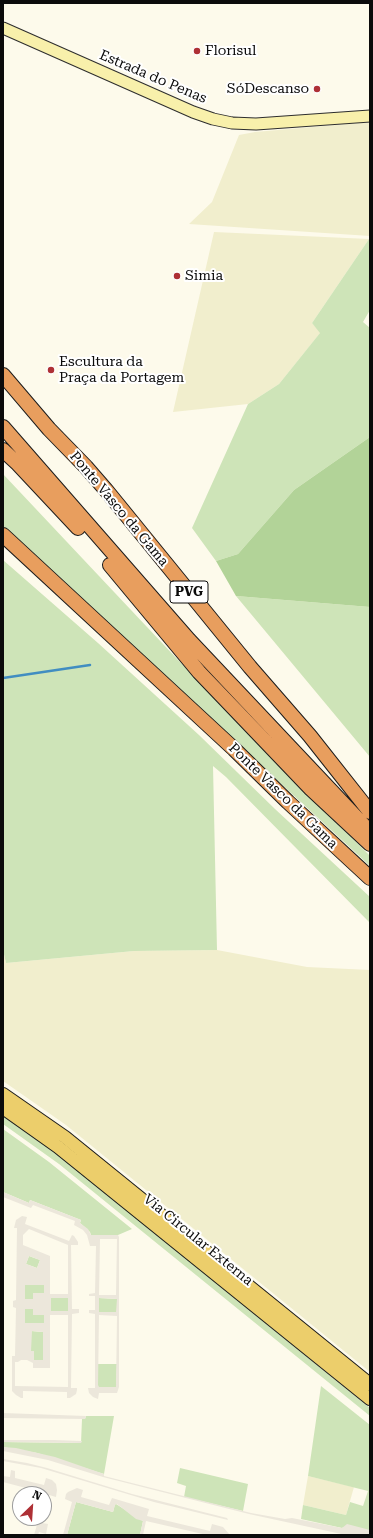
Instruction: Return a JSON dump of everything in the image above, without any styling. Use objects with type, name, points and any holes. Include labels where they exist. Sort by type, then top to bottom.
[{"type":"highway","name":"Ponte Vasco da Gama","points":[[3,375],[49,429],[86,467],[111,496],[240,655],[320,748],[370,812]]},
{"type":"highway","name":"PVG","points":[[3,427],[189,640],[370,832]]},
{"type":"highway","name":"Ponte Vasco da Gama","points":[[3,450],[22,468],[92,544],[193,666],[311,789],[370,844]]},
{"type":"highway","name":"Ponte Vasco da Gama","points":[[3,535],[234,749],[288,802],[370,878]]},
{"type":"main road","name":"Via Circular Externa","points":[[3,1094],[65,1137],[370,1384]]},
{"type":"main road","name":"Via Circular Externa","points":[[3,1108],[58,1147],[370,1399]]},
{"type":"street","name":"Estrada do Penas","points":[[3,28],[193,112],[232,123],[256,124],[370,116]]},
{"type":"shaded area","points":[[370,122],[370,236],[189,224],[212,202],[239,135],[255,132]]},
{"type":"shaded area","points":[[214,232],[369,239],[312,323],[321,332],[279,384],[248,404],[173,412]]},
{"type":"shaded area","points":[[3,950],[6,963],[134,951],[217,950],[307,967],[370,970],[370,1372],[66,1125],[3,1081]]},
{"type":"shaded area","points":[[3,1192],[29,1203],[30,1200],[81,1220],[80,1223],[88,1229],[91,1235],[118,1235],[119,1387],[117,1393],[99,1393],[98,1399],[89,1393],[88,1388],[95,1388],[95,1314],[89,1313],[89,1310],[95,1310],[95,1296],[89,1296],[89,1294],[95,1293],[96,1246],[90,1246],[87,1235],[83,1230],[74,1225],[75,1221],[33,1205],[31,1208],[3,1197]],"holes":[[[100,1239],[117,1239],[116,1295],[99,1295]],[[99,1298],[117,1299],[116,1312],[99,1312]],[[99,1315],[117,1316],[116,1387],[99,1387]]]},
{"type":"shaded area","points":[[22,1216],[27,1217],[25,1224],[69,1241],[72,1235],[78,1242],[78,1245],[71,1245],[72,1309],[79,1309],[79,1313],[72,1314],[71,1388],[77,1388],[77,1390],[76,1394],[70,1398],[67,1398],[67,1392],[23,1391],[23,1398],[21,1398],[12,1391],[12,1356],[15,1356],[16,1308],[13,1307],[13,1301],[16,1300],[17,1228],[14,1228],[16,1220]],"holes":[[[29,1229],[68,1245],[68,1294],[50,1294],[50,1256],[23,1245],[23,1235]],[[29,1256],[40,1260],[37,1268],[26,1264]],[[25,1285],[44,1285],[44,1293],[33,1293],[33,1299],[25,1299]],[[51,1298],[68,1298],[68,1311],[51,1311]],[[25,1309],[33,1309],[33,1315],[44,1315],[44,1323],[25,1323]],[[50,1315],[68,1315],[68,1387],[15,1386],[15,1362],[27,1360],[33,1363],[33,1368],[50,1368]],[[32,1331],[43,1332],[43,1360],[34,1360],[34,1351],[31,1351]]]},
{"type":"shaded area","points":[[3,1413],[86,1416],[85,1419],[3,1418]]},
{"type":"shaded area","points":[[3,1440],[82,1441],[81,1443],[3,1442]]},
{"type":"shaded area","points":[[3,1447],[16,1448],[55,1457],[104,1474],[104,1476],[251,1513],[285,1519],[292,1518],[342,1528],[347,1524],[370,1530],[369,1535],[346,1535],[249,1514],[103,1477],[48,1460],[3,1451]]},
{"type":"shaded area","points":[[3,1459],[47,1468],[132,1494],[227,1518],[228,1520],[154,1502],[41,1468],[3,1461]]},
{"type":"shaded area","points":[[11,1470],[15,1471],[15,1478],[44,1485],[46,1478],[52,1480],[56,1484],[56,1497],[52,1496],[52,1486],[18,1486],[3,1482],[3,1476],[10,1477]]},
{"type":"shaded area","points":[[308,1476],[354,1487],[346,1515],[303,1505]]},
{"type":"shaded area","points":[[77,1488],[83,1490],[81,1497],[109,1505],[112,1498],[149,1509],[147,1516],[210,1531],[212,1524],[223,1527],[230,1535],[207,1535],[146,1521],[143,1535],[140,1535],[143,1521],[136,1519],[117,1504],[115,1505],[113,1512],[76,1502],[67,1535],[63,1535],[72,1502],[65,1499],[66,1494]]},
{"type":"shaded area","points":[[37,1526],[48,1526],[46,1534],[39,1532],[38,1535],[34,1535]]},
{"type":"green space","points":[[369,239],[370,310],[363,322],[370,328],[370,437],[294,490],[238,554],[216,561],[192,528],[248,404],[279,384],[320,333],[312,323]]},
{"type":"green space","points":[[370,437],[370,607],[236,596],[216,561],[238,554],[294,490]]},
{"type":"green space","points":[[3,474],[179,661],[370,856],[370,866],[3,527]]},
{"type":"green space","points":[[3,560],[98,643],[199,735],[275,809],[370,897],[370,923],[226,777],[213,766],[217,950],[134,951],[6,963],[3,950]]},
{"type":"green space","points":[[236,596],[370,607],[370,757]]},
{"type":"green space","points":[[3,1115],[42,1142],[370,1408],[370,1416],[59,1164],[3,1124]]},
{"type":"green space","points":[[3,1129],[49,1162],[132,1229],[118,1235],[91,1235],[90,1232],[80,1223],[81,1220],[30,1200],[29,1203],[3,1192]]},
{"type":"green space","points":[[29,1256],[40,1260],[37,1268],[26,1264]]},
{"type":"green space","points":[[25,1285],[44,1285],[44,1293],[33,1299],[25,1299]]},
{"type":"green space","points":[[51,1298],[68,1298],[68,1311],[51,1311]]},
{"type":"green space","points":[[99,1298],[117,1299],[117,1312],[99,1312]]},
{"type":"green space","points":[[25,1309],[34,1309],[33,1315],[44,1315],[44,1323],[25,1323]]},
{"type":"green space","points":[[31,1331],[43,1332],[43,1360],[34,1360],[31,1351]]},
{"type":"green space","points":[[98,1364],[117,1364],[116,1387],[98,1387]]},
{"type":"green space","points":[[321,1386],[370,1425],[370,1531],[344,1527],[342,1528],[301,1519],[303,1505],[346,1515],[350,1502],[363,1506],[368,1491],[308,1476]]},
{"type":"green space","points":[[86,1416],[114,1416],[104,1474],[37,1453],[3,1447],[3,1442],[81,1443],[82,1419],[85,1419]]},
{"type":"green space","points":[[180,1468],[248,1484],[243,1511],[184,1497],[186,1486],[177,1483]]},
{"type":"green space","points":[[76,1502],[113,1512],[116,1504],[143,1521],[140,1535],[67,1535]]},
{"type":"waterway","points":[[3,678],[90,665]]},
{"type":"place","name":"Florisul","points":[[197,51]]},
{"type":"place","name":"SóDescanso","points":[[317,89]]},
{"type":"place","name":"Simia","points":[[177,276]]},
{"type":"place","name":"Escultura da Praça da Portagem","points":[[51,370]]}]
